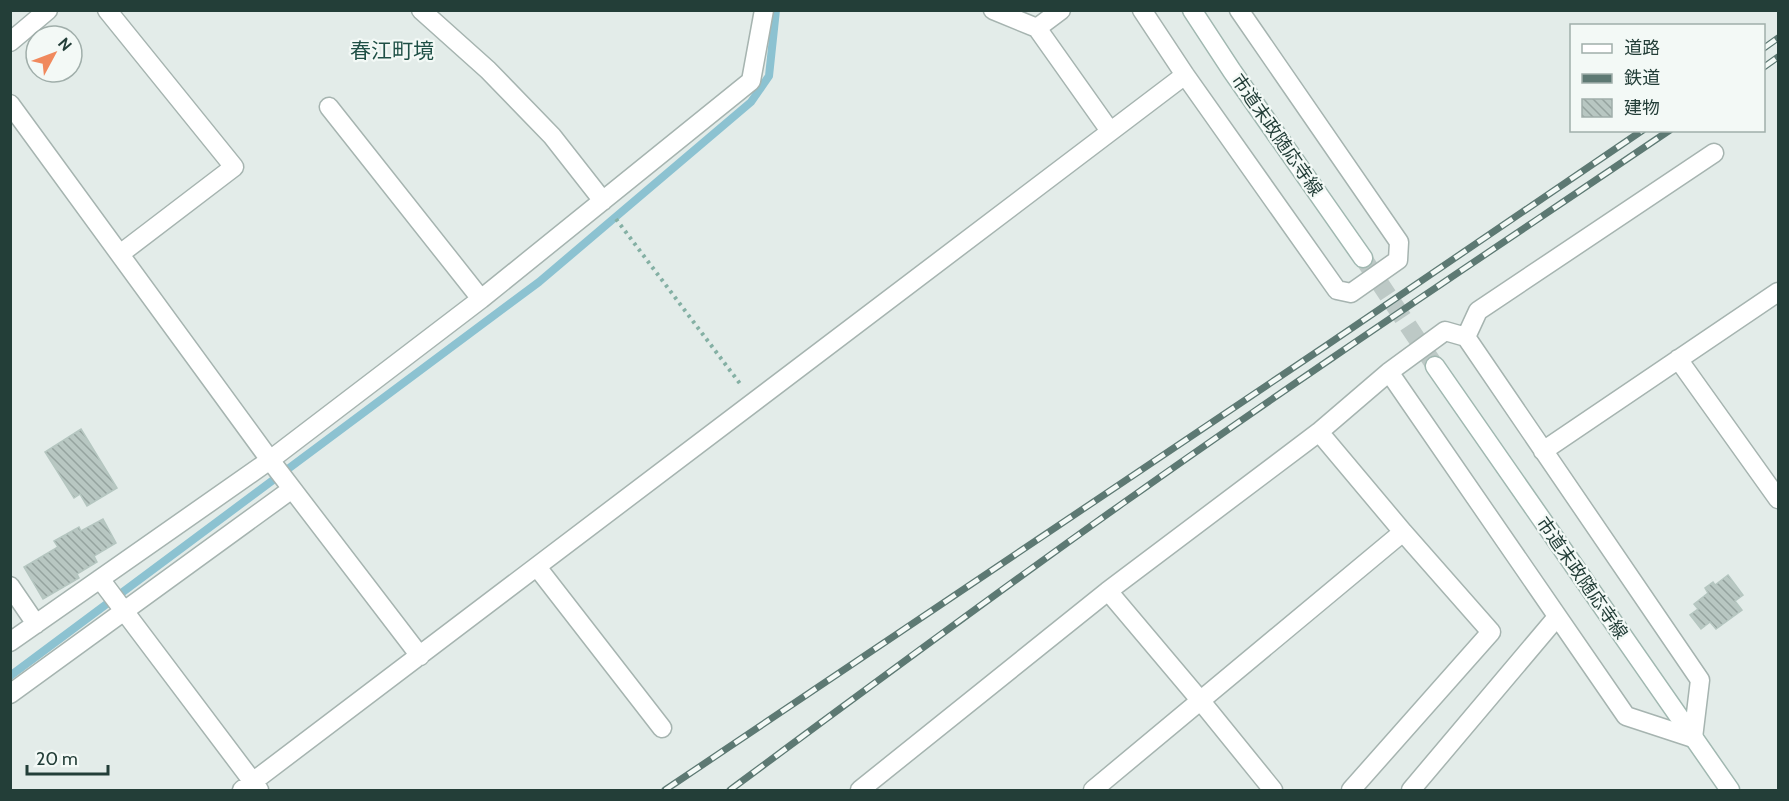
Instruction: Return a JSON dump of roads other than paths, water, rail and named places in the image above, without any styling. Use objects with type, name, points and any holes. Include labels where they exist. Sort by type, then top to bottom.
[{"type":"street","points":[[10,42],[48,10]]},
{"type":"street","points":[[107,10],[234,167],[120,255]]},
{"type":"street","points":[[421,10],[488,70],[552,136],[603,201]]},
{"type":"street","points":[[10,642],[270,460],[481,299],[751,81],[764,10]]},
{"type":"street","points":[[993,10],[1037,28],[1110,131]]},
{"type":"street","points":[[1037,28],[1061,10]]},
{"type":"street","points":[[1142,10],[1185,75],[1337,290],[1351,293],[1398,260],[1399,242],[1245,13]]},
{"type":"street","name":"市道末政随応寺線","points":[[1192,10],[1363,258]]},
{"type":"street","points":[[100,579],[251,788],[420,656],[1185,75]]},
{"type":"street","points":[[10,104],[270,460],[420,656]]},
{"type":"street","points":[[329,107],[481,299]]},
{"type":"street","points":[[1466,338],[1478,311],[1714,153]]},
{"type":"street","points":[[1543,450],[1779,292]]},
{"type":"street","points":[[860,790],[1108,591],[1319,432],[1389,372],[1445,331],[1466,338],[1700,680],[1693,738],[1626,716],[1389,372]]},
{"type":"street","points":[[1678,359],[1779,499]]},
{"type":"street","name":"市道末政随応寺線","points":[[1435,366],[1730,790]]},
{"type":"street","points":[[1319,432],[1491,632],[1352,790]]},
{"type":"street","points":[[10,694],[292,489]]},
{"type":"street","points":[[1093,790],[1403,532]]},
{"type":"street","points":[[537,567],[662,728]]},
{"type":"street","points":[[10,586],[36,624]]},
{"type":"street","points":[[1108,591],[1274,790]]},
{"type":"street","points":[[1411,790],[1557,616]]},
{"type":"waterway","points":[[10,676],[539,282],[751,102],[769,76],[776,10]]},
{"type":"tunnel","points":[[1363,258],[1435,366]]},
{"type":"railway","points":[[1765,47],[1778,38]]},
{"type":"railway","points":[[1765,66],[1778,57]]},
{"type":"railway","points":[[665,790],[1640,132]]},
{"type":"railway","points":[[730,790],[1076,536],[1397,314],[1667,132]]},
{"type":"district","name":"春江町境","points":[[392,51]]}]
